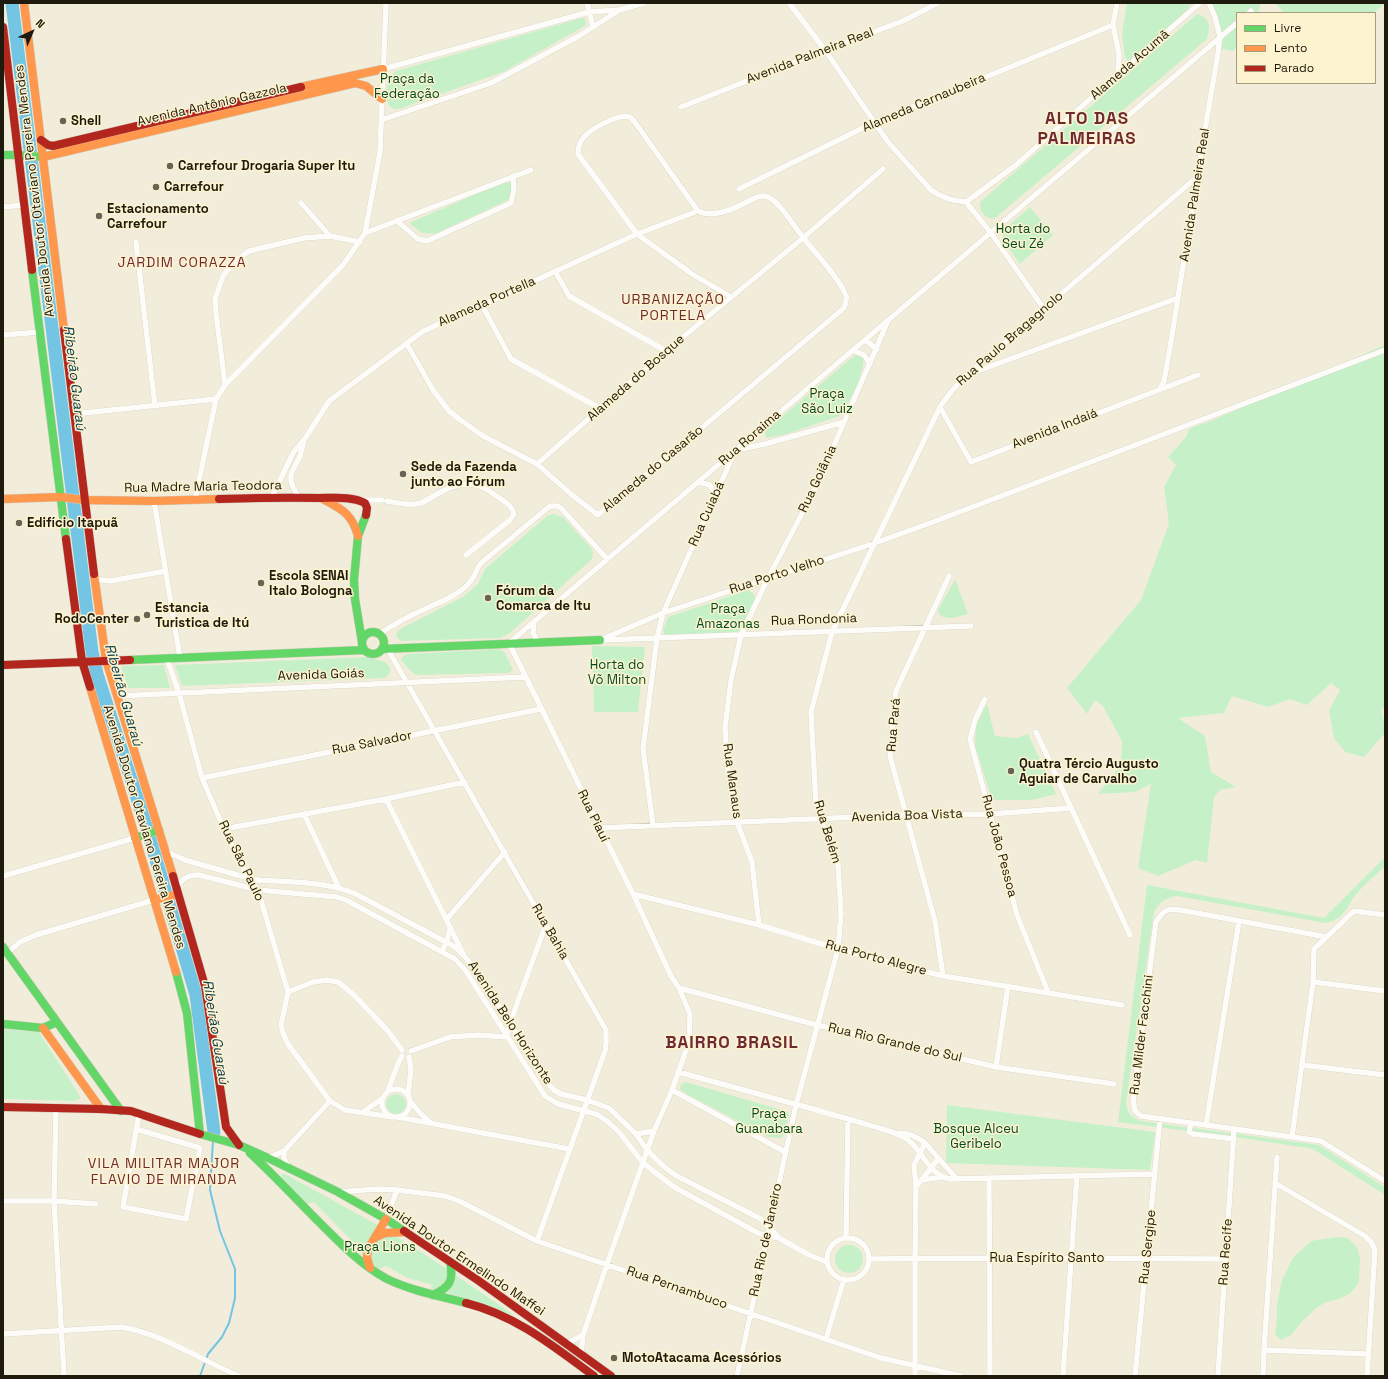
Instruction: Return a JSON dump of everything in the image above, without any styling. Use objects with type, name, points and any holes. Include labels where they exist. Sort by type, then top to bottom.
[{"type":"main road","name":"Avenida Doutor Otaviano Pereira Mendes","points":[[24,3],[41,140],[40,156],[74,414],[82,500],[95,579],[102,661],[117,696],[156,831],[165,851],[175,892],[204,986],[208,1003],[226,1127],[241,1146]]},
{"type":"main road","name":"Avenida Doutor Otaviano Pereira Mendes","points":[[3,27],[22,156],[24,205],[40,332],[85,661],[138,836],[159,899],[185,1002],[200,1134]]},
{"type":"main road","name":"Avenida Antônio Gazzola","points":[[41,140],[48,145],[53,146],[121,135],[221,105],[383,69]]},
{"type":"main road","name":"Avenida Antônio Gazzola","points":[[3,155],[40,156],[121,135],[355,83],[361,83],[367,86],[382,99]]},
{"type":"main road","name":"Rua Madre Maria Teodora","points":[[63,498],[82,500],[154,501],[272,497],[341,498],[356,500]]},
{"type":"main road","points":[[3,499],[63,498]]},
{"type":"main road","name":"Rua Madre Maria Teodora","points":[[322,498],[338,507],[350,517]]},
{"type":"main road","points":[[358,536],[350,517],[348,506],[356,500],[365,503],[367,508],[358,536],[354,580],[355,599],[363,646]]},
{"type":"main road","points":[[350,517],[360,520],[365,518]]},
{"type":"main road","points":[[359,618],[365,626],[382,641],[403,649]]},
{"type":"main road","points":[[363,646],[367,635],[403,649],[538,642]]},
{"type":"main road","name":"Rua Rondonia","points":[[538,642],[600,640]]},
{"type":"main road","name":"Avenida Goiás","points":[[3,665],[180,658],[363,646],[367,653],[375,654],[382,641]]},
{"type":"main road","points":[[138,836],[156,831]]},
{"type":"main road","points":[[159,899],[175,892]]},
{"type":"main road","points":[[5,950],[121,1110]]},
{"type":"main road","points":[[3,1024],[43,1028],[57,1022]]},
{"type":"main road","points":[[43,1028],[100,1109]]},
{"type":"main road","name":"Avenida Doutor Ermelindo Maffei","points":[[3,1107],[131,1111],[241,1146],[338,1192],[386,1218],[479,1281],[611,1376]]},
{"type":"main road","points":[[219,1139],[226,1134],[226,1127]]},
{"type":"main road","name":"Avenida Doutor Ermelindo Maffei","points":[[241,1146],[266,1168],[348,1250],[370,1268],[388,1279],[433,1295],[485,1308],[509,1318],[530,1330],[594,1376]]},
{"type":"main road","points":[[370,1268],[367,1253],[386,1218]]},
{"type":"main road","points":[[376,1237],[385,1233],[406,1232]]},
{"type":"main road","points":[[433,1295],[445,1288],[451,1281],[453,1273],[450,1262]]},
{"type":"street","points":[[195,500],[216,399],[225,386],[343,265],[365,233],[380,152],[386,3]]},
{"type":"street","points":[[587,3],[593,27]]},
{"type":"street","points":[[383,69],[589,12],[619,10],[644,3]]},
{"type":"street","points":[[789,3],[825,50],[888,142],[931,190],[944,198],[966,202],[1044,309]]},
{"type":"street","name":"Avenida Palmeira Real","points":[[681,107],[903,21],[938,3]]},
{"type":"street","points":[[1117,3],[1113,25],[1119,54],[1118,74]]},
{"type":"street","name":"Alameda Acumã","points":[[966,202],[1016,165],[1200,3]]},
{"type":"street","name":"Avenida Palmeira Real","points":[[1160,388],[1165,374],[1178,298],[1220,37],[1215,17],[1209,3]]},
{"type":"street","points":[[381,120],[491,83],[579,36],[619,10]]},
{"type":"street","name":"Rua Roraima","points":[[509,643],[1236,24]]},
{"type":"street","name":"Alameda Carnaubeira","points":[[739,189],[873,122],[1113,25]]},
{"type":"street","points":[[731,297],[692,274],[636,234],[578,154],[578,146],[585,135],[609,121],[623,116],[630,117],[698,211],[702,213],[714,213],[741,205],[759,196],[767,196],[782,209],[803,238]]},
{"type":"street","name":"Alameda do Bosque","points":[[537,464],[666,352],[883,169]]},
{"type":"street","points":[[365,233],[531,170]]},
{"type":"street","points":[[397,221],[418,239],[427,241],[511,203],[514,190],[513,176]]},
{"type":"street","name":"Rua Paulo Bragagnolo","points":[[875,543],[940,407],[957,384],[1197,177]]},
{"type":"street","points":[[301,203],[330,236]]},
{"type":"street","points":[[3,207],[24,205]]},
{"type":"street","name":"Alameda Portella","points":[[272,497],[293,453],[306,437],[329,401],[433,326],[636,234],[698,211]]},
{"type":"street","points":[[225,386],[215,299],[223,276],[234,262],[249,251],[304,238],[330,236],[360,242]]},
{"type":"street","name":"Alameda do Casarão","points":[[407,344],[432,390],[449,411],[483,436],[537,464],[572,495],[598,515],[844,308],[847,302],[840,283],[803,238]]},
{"type":"street","points":[[136,242],[155,406]]},
{"type":"street","points":[[555,271],[569,296],[666,352]]},
{"type":"street","points":[[968,374],[1178,298]]},
{"type":"street","points":[[482,305],[511,359],[601,409]]},
{"type":"street","name":"Rua Goiânia","points":[[741,635],[768,578],[815,489],[889,319]]},
{"type":"street","points":[[3,335],[40,332]]},
{"type":"street","points":[[865,340],[877,349]]},
{"type":"street","points":[[853,350],[864,354],[870,364]]},
{"type":"street","name":"Rua Porto Velho","points":[[600,640],[663,613],[875,543],[933,522],[1385,350]]},
{"type":"street","name":"Avenida Indaiá","points":[[940,407],[971,462],[1160,388],[1198,375]]},
{"type":"street","points":[[74,414],[216,399]]},
{"type":"street","points":[[736,450],[765,444],[844,422]]},
{"type":"street","name":"Alameda Portella","points":[[298,498],[292,487],[291,474],[300,456],[306,437]]},
{"type":"street","name":"Rua Cuiabá","points":[[653,825],[643,749],[657,638],[663,613],[736,450]]},
{"type":"street","points":[[698,482],[710,485],[716,495]]},
{"type":"street","points":[[356,500],[374,499],[408,504],[420,503],[453,486],[470,484],[481,486],[508,504],[513,509],[514,514],[510,520],[466,555]]},
{"type":"street","points":[[154,501],[180,658]]},
{"type":"street","points":[[382,641],[391,626],[450,597],[471,582],[476,569],[481,564],[550,506],[561,508],[607,559]]},
{"type":"street","name":"Rua Belém","points":[[796,1104],[838,949],[841,913],[838,866],[816,804],[811,712],[832,632],[875,543]]},
{"type":"street","points":[[95,579],[110,581],[166,572]]},
{"type":"street","name":"Rua Pará","points":[[943,976],[935,920],[890,756],[896,691],[949,576]]},
{"type":"street","points":[[534,622],[532,627],[533,633],[538,642]]},
{"type":"street","name":"Rua Rondonia","points":[[600,640],[971,626]]},
{"type":"street","name":"Rua Manaus","points":[[741,635],[731,680],[725,728],[728,774],[737,822],[752,862],[760,925]]},
{"type":"street","name":"Rua Bahia","points":[[382,641],[409,683],[606,1030],[606,1044],[537,1240]]},
{"type":"street","name":"Rua Piauí","points":[[509,643],[599,828],[633,894],[671,976],[679,988],[690,1014],[689,1042],[672,1090],[654,1131],[607,1264],[583,1335],[581,1355]]},
{"type":"street","name":"Rua São Paulo","points":[[166,658],[179,693],[202,778],[224,829],[248,878],[258,890],[288,992],[281,1025],[283,1033],[288,1044],[330,1101]]},
{"type":"street","name":"Avenida Goiás","points":[[117,696],[525,677]]},
{"type":"street","name":"Rua João Pessoa","points":[[985,698],[975,720],[970,739],[1017,915],[1048,992]]},
{"type":"street","name":"Rua Salvador","points":[[202,778],[541,709]]},
{"type":"street","points":[[1036,732],[1130,934]]},
{"type":"street","points":[[224,829],[386,800],[465,782]]},
{"type":"street","points":[[386,800],[464,956]]},
{"type":"street","name":"Avenida Boa Vista","points":[[599,828],[906,815],[990,814],[1071,808]]},
{"type":"street","points":[[304,814],[339,888]]},
{"type":"street","points":[[3,876],[138,836]]},
{"type":"street","name":"Avenida Belo Horizonte","points":[[165,851],[185,860],[248,878],[327,885],[339,888],[446,942],[464,956],[475,968],[554,1090],[573,1098],[587,1100],[609,1108],[636,1134],[647,1150],[662,1165],[676,1175],[761,1220],[769,1226],[779,1238]]},
{"type":"street","points":[[446,920],[505,852]]},
{"type":"street","name":"Avenida Belo Horizonte","points":[[175,892],[185,878],[199,875],[258,890],[328,896],[346,900],[455,959],[466,971],[545,1096],[558,1104],[596,1114],[607,1121],[619,1132],[643,1163],[674,1187],[758,1233],[779,1238],[809,1255],[827,1262]]},
{"type":"street","points":[[327,885],[328,896]]},
{"type":"street","points":[[346,900],[349,892]]},
{"type":"street","name":"Rua Porto Alegre","points":[[633,894],[760,925],[838,949],[943,976],[1122,1005]]},
{"type":"street","points":[[5,950],[36,935],[159,899]]},
{"type":"street","name":"Rua Milder Facchini","points":[[1328,937],[1172,909],[1162,912],[1156,922],[1133,1099],[1135,1111],[1141,1116],[1321,1141],[1385,1181]]},
{"type":"street","points":[[1292,1137],[1313,982],[1314,949],[1354,911],[1385,915]]},
{"type":"street","points":[[1206,1125],[1239,921]]},
{"type":"street","points":[[402,1050],[407,1047],[411,1050],[450,1037],[478,1035],[507,1037],[510,1024],[546,924]]},
{"type":"street","points":[[442,952],[450,928]]},
{"type":"street","points":[[288,992],[313,982],[326,980],[338,982],[354,995],[388,1031],[402,1050],[402,1056],[382,1104],[384,1110],[388,1114],[395,1117],[403,1116],[410,1107],[409,1098],[411,1069],[409,1057],[411,1050]]},
{"type":"street","points":[[1313,982],[1385,991]]},
{"type":"street","points":[[996,1067],[1008,986]]},
{"type":"street","name":"Rua Rio Grande do Sul","points":[[679,988],[817,1025],[996,1067],[1114,1084]]},
{"type":"street","points":[[402,1056],[407,1058],[409,1057]]},
{"type":"street","points":[[1302,1065],[1385,1075]]},
{"type":"street","points":[[678,1072],[895,1133],[911,1135],[925,1143],[957,1179]]},
{"type":"street","points":[[362,1112],[392,1090],[398,1090],[404,1092],[420,1114],[432,1124]]},
{"type":"street","points":[[672,1090],[786,1152]]},
{"type":"street","points":[[268,1158],[279,1154],[284,1150],[330,1101],[345,1110],[395,1117],[569,1149]]},
{"type":"street","name":"Rua Rio de Janeiro","points":[[737,1376],[796,1104]]},
{"type":"street","points":[[56,1108],[54,1201],[64,1376]]},
{"type":"street","points":[[136,1130],[200,1148],[186,1219],[122,1207],[136,1130],[139,1114]]},
{"type":"street","name":"Rua Sergipe","points":[[1135,1376],[1160,1118]]},
{"type":"street","points":[[846,1238],[848,1119]]},
{"type":"street","points":[[1191,1123],[1190,1132],[1193,1134],[1234,1139]]},
{"type":"street","name":"Rua Recife","points":[[1218,1376],[1234,1129]]},
{"type":"street","points":[[636,1134],[654,1131]]},
{"type":"street","points":[[895,1133],[910,1141],[931,1168],[943,1177],[950,1179],[1155,1174]]},
{"type":"street","points":[[915,1376],[914,1258],[916,1187],[914,1165],[925,1143]]},
{"type":"street","points":[[284,1150],[284,1158],[289,1168]]},
{"type":"street","points":[[1263,1376],[1277,1157]]},
{"type":"street","points":[[916,1187],[938,1159]]},
{"type":"street","points":[[1063,1376],[1077,1175]]},
{"type":"street","points":[[922,1180],[943,1177]]},
{"type":"street","points":[[989,1178],[990,1376]]},
{"type":"street","points":[[1275,1183],[1365,1236],[1371,1242],[1375,1250],[1367,1376]]},
{"type":"street","name":"Rua Pernambuco","points":[[338,1192],[377,1189],[397,1190],[445,1196],[459,1200],[537,1240],[881,1358],[961,1376]]},
{"type":"street","points":[[386,1218],[397,1190]]},
{"type":"street","points":[[3,1201],[54,1201],[96,1204]]},
{"type":"street","points":[[846,1238],[855,1239],[863,1244],[867,1249],[869,1259],[866,1269],[861,1275],[855,1278],[844,1279],[834,1274],[827,1262],[828,1253],[831,1246],[838,1240],[846,1238]]},
{"type":"street","name":"Rua Espírito Santo","points":[[869,1259],[1226,1259]]},
{"type":"street","points":[[826,1340],[844,1279]]},
{"type":"street","points":[[3,1334],[122,1327],[137,1330],[153,1336],[236,1375]]},
{"type":"street","points":[[566,1344],[583,1335]]},
{"type":"street","points":[[1264,1350],[1368,1354]]},
{"type":"green space","points":[[1127,3],[1192,3],[1187,10],[1131,61],[1127,60],[1125,57],[1122,34]]},
{"type":"green space","points":[[1211,3],[1261,3],[1258,12],[1236,12],[1236,48],[1234,51],[1226,50],[1213,45],[1218,27]]},
{"type":"green space","points":[[1275,3],[1385,3],[1374,12],[1283,12]]},
{"type":"green space","points":[[1197,14],[1205,18],[1207,21],[1209,31],[1207,39],[994,219],[983,214],[980,209],[980,202]]},
{"type":"green space","name":"Praça da Federação","points":[[582,18],[585,19],[585,26],[503,72],[399,109],[393,109],[387,101],[386,96],[388,84],[396,71]]},
{"type":"green space","points":[[504,182],[512,183],[510,199],[435,234],[422,233],[409,223]]},
{"type":"green space","name":"Horta do Seu Zé","points":[[1030,207],[1053,235],[1020,264],[1003,240],[1003,230]]},
{"type":"green space","points":[[1385,345],[1385,707],[1381,710],[1385,725],[1385,733],[1364,757],[1345,752],[1334,738],[1329,710],[1340,690],[1331,683],[1307,705],[1290,699],[1268,707],[1232,696],[1224,713],[1178,718],[1205,736],[1211,772],[1236,787],[1220,790],[1214,797],[1207,863],[1196,860],[1158,876],[1138,868],[1151,784],[1135,792],[1098,794],[1121,765],[1122,741],[1103,706],[1095,700],[1087,714],[1067,688],[1141,600],[1169,524],[1164,487],[1176,465],[1168,457],[1186,437],[1189,429]]},
{"type":"green space","name":"Praça São Luiz","points":[[855,355],[863,357],[862,370],[852,396],[840,416],[786,434],[767,438],[765,436],[766,430]]},
{"type":"green space","points":[[553,514],[563,517],[591,548],[593,552],[592,559],[510,633],[500,638],[402,641],[398,639],[396,635],[398,630],[463,597],[478,584],[485,569],[547,516]]},
{"type":"green space","points":[[955,579],[968,614],[953,618],[946,618],[939,614],[938,610]]},
{"type":"green space","name":"Praça Amazonas","points":[[748,590],[753,593],[756,599],[750,616],[739,633],[665,635],[663,630],[668,617]]},
{"type":"green space","name":"Horta do Võ Milton","points":[[592,646],[645,647],[638,712],[594,712]]},
{"type":"green space","points":[[500,649],[505,653],[513,670],[509,673],[416,675],[401,660],[402,657],[407,654]]},
{"type":"green space","points":[[368,657],[385,662],[390,667],[390,672],[385,678],[182,686],[175,665]]},
{"type":"green space","points":[[164,665],[170,688],[128,688],[121,666]]},
{"type":"green space","points":[[987,704],[995,736],[1017,738],[1028,734],[1056,794],[1032,800],[992,800],[975,745],[976,725]]},
{"type":"green space","points":[[1383,859],[1385,859],[1385,866],[1360,890],[1343,914],[1333,921],[1326,923],[1177,896],[1166,899],[1161,903],[1154,912],[1126,1103],[1130,1115],[1141,1121],[1319,1145],[1385,1187],[1385,1195],[1313,1149],[1118,1122],[1147,885],[1324,918]]},
{"type":"green space","points":[[3,1029],[39,1032],[81,1098],[75,1101],[3,1099]]},
{"type":"green space","name":"Praça Guanabara","points":[[686,1082],[788,1112],[789,1116],[782,1138],[768,1137],[683,1092],[680,1089],[681,1084]]},
{"type":"green space","points":[[392,1094],[400,1094],[406,1100],[406,1108],[400,1114],[392,1114],[386,1108],[386,1100]]},
{"type":"green space","name":"Bosque Alceu Geribelo","points":[[947,1105],[1155,1132],[1150,1170],[946,1163]]},
{"type":"green space","name":"Praça Lions","points":[[282,1174],[285,1174],[374,1223],[426,1255],[514,1315],[497,1312],[452,1294],[430,1289],[433,1285],[408,1278],[386,1266],[379,1269],[359,1252],[354,1243],[314,1202],[307,1204],[282,1178]]},
{"type":"green space","points":[[1337,1237],[1348,1238],[1357,1247],[1360,1258],[1359,1282],[1351,1293],[1317,1307],[1291,1335],[1281,1340],[1275,1335],[1277,1304],[1282,1280],[1293,1258],[1311,1241]]},
{"type":"green space","points":[[849,1245],[859,1249],[863,1259],[859,1269],[849,1273],[839,1269],[835,1259],[839,1249]]},
{"type":"waterway","name":"Ribeirão Guaraú","points":[[12,3],[92,652],[97,674],[147,829],[196,995],[214,1132]]},
{"type":"waterway","name":"Ribeirão Guaraú","points":[[200,1376],[208,1354],[222,1337],[229,1323],[235,1298],[235,1269],[220,1231],[210,1190],[213,1140]]},
{"type":"traffic: fast","points":[[3,155],[18,155]]},
{"type":"traffic: fast","points":[[18,155],[43,157]]},
{"type":"traffic: fast","points":[[32,270],[66,539]]},
{"type":"traffic: fast","points":[[362,642],[355,599],[354,580],[358,536],[366,515]]},
{"type":"traffic: fast","points":[[373,632],[381,635],[384,643],[381,651],[373,654],[365,651],[362,643],[365,635],[373,632]]},
{"type":"traffic: fast","points":[[382,649],[600,640]]},
{"type":"traffic: fast","points":[[130,660],[364,650]]},
{"type":"traffic: fast","points":[[135,838],[159,830]]},
{"type":"traffic: fast","points":[[3,947],[121,1111]]},
{"type":"traffic: fast","points":[[176,972],[187,1013],[200,1134],[239,1145],[268,1158],[338,1192],[404,1231]]},
{"type":"traffic: fast","points":[[3,1024],[43,1028],[57,1022]]},
{"type":"traffic: fast","points":[[250,1153],[343,1246],[368,1267],[387,1279],[406,1287],[466,1303]]},
{"type":"traffic: fast","points":[[433,1295],[449,1283],[451,1279],[450,1262]]},
{"type":"traffic: slow","points":[[24,3],[64,330]]},
{"type":"traffic: slow","points":[[301,87],[383,69]]},
{"type":"traffic: slow","points":[[43,157],[355,83],[366,86],[382,99]]},
{"type":"traffic: slow","points":[[3,499],[61,497],[84,500],[154,501],[219,499]]},
{"type":"traffic: slow","points":[[323,499],[341,509],[349,517],[353,522],[358,536]]},
{"type":"traffic: slow","points":[[94,574],[106,660],[173,876]]},
{"type":"traffic: slow","points":[[90,687],[176,972]]},
{"type":"traffic: slow","points":[[154,900],[178,894]]},
{"type":"traffic: slow","points":[[43,1028],[101,1109]]},
{"type":"traffic: slow","points":[[370,1268],[367,1258],[368,1249],[386,1219]]},
{"type":"traffic: slow","points":[[376,1237],[385,1233],[406,1232]]},
{"type":"traffic: jam","points":[[3,27],[32,270]]},
{"type":"traffic: jam","points":[[41,140],[48,145],[53,146],[301,87]]},
{"type":"traffic: jam","points":[[64,330],[94,574]]},
{"type":"traffic: jam","points":[[219,499],[348,498],[365,503],[367,508],[366,515]]},
{"type":"traffic: jam","points":[[66,539],[82,661],[90,687]]},
{"type":"traffic: jam","points":[[3,665],[130,660]]},
{"type":"traffic: jam","points":[[173,876],[205,986],[226,1127],[239,1145]]},
{"type":"traffic: jam","points":[[3,1107],[131,1111],[200,1134]]},
{"type":"traffic: jam","points":[[404,1231],[479,1281],[611,1376]]},
{"type":"traffic: jam","points":[[466,1303],[502,1316],[534,1333],[594,1376]]},
{"type":"place","name":"Shell","points":[[63,121]]},
{"type":"place","name":"Carrefour Drogaria Super Itu","points":[[170,166]]},
{"type":"place","name":"Carrefour","points":[[156,187]]},
{"type":"place","name":"Estacionamento Carrefour","points":[[99,216]]},
{"type":"place","name":"Sede da Fazenda junto ao Fórum","points":[[403,474]]},
{"type":"place","name":"Edifício Itapuã","points":[[19,523]]},
{"type":"place","name":"Escola SENAI Italo Bologna","points":[[261,583]]},
{"type":"place","name":"Fórum da Comarca de Itu","points":[[488,598]]},
{"type":"place","name":"Estancia Turistica de Itú","points":[[147,615]]},
{"type":"place","name":"RodoCenter","points":[[137,619]]},
{"type":"place","name":"Quatra Tércio Augusto Aguiar de Carvalho","points":[[1011,771]]},
{"type":"place","name":"MotoAtacama Acessórios","points":[[614,1358]]},
{"type":"district","name":"ALTO DAS PALMEIRAS","points":[[1087,129]]},
{"type":"district","name":"JARDIM CORAZZA","points":[[182,263]]},
{"type":"district","name":"URBANIZAÇÃO PORTELA","points":[[673,308]]},
{"type":"district","name":"BAIRRO BRASIL","points":[[732,1043]]},
{"type":"district","name":"VILA MILITAR MAJOR FLAVIO DE MIRANDA","points":[[164,1172]]}]
